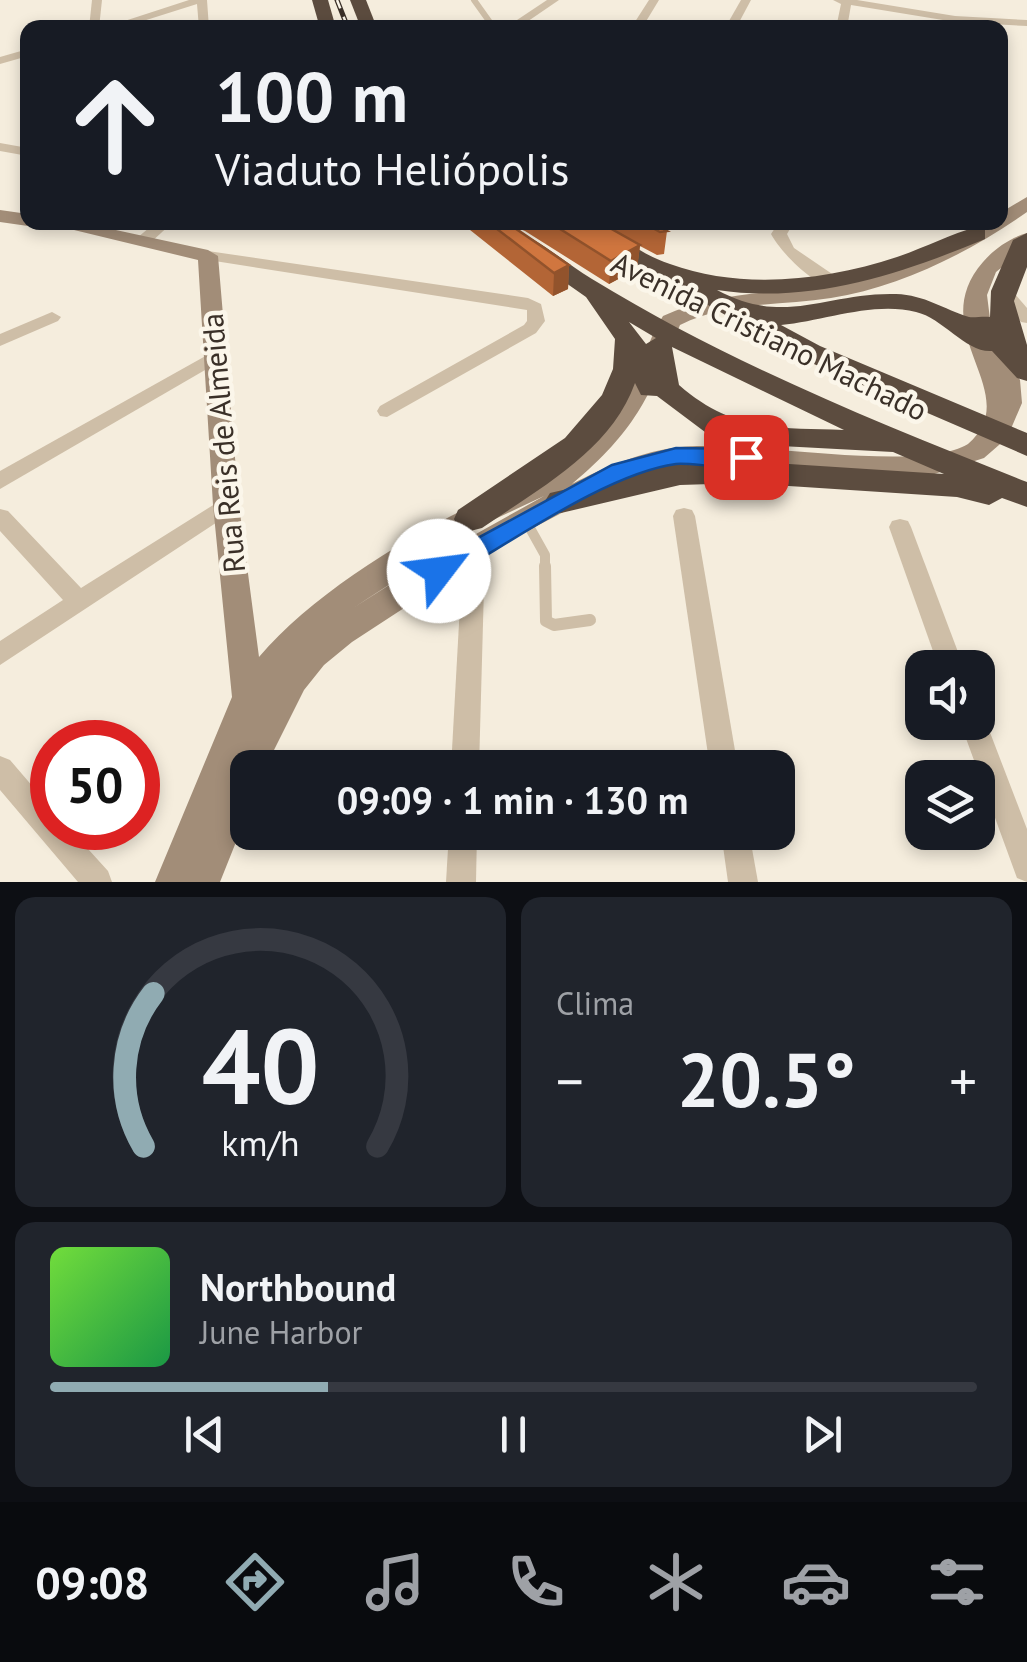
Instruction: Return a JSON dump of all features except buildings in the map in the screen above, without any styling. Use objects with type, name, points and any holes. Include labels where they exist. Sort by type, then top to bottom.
[{"type":"highway","name":"Avenida Cristiano Machado","points":[[502,230],[582,283],[668,332],[914,448],[1027,494]]},
{"type":"highway","name":"Avenida Cristiano Machado","points":[[589,230],[716,304],[810,352],[1027,444]]},
{"type":"highway","points":[[844,286],[982,230]]},
{"type":"highway","points":[[1026,240],[1002,290],[1000,310],[1027,371]]},
{"type":"highway","points":[[628,253],[693,277],[728,283],[885,286],[950,305],[984,325],[1027,371]]},
{"type":"highway","points":[[582,283],[628,336],[662,409],[681,427],[709,440],[774,457]]},
{"type":"highway","points":[[716,304],[770,318],[879,300],[900,302],[959,320],[987,344]]},
{"type":"highway","points":[[470,518],[595,426],[626,379],[628,336]]},
{"type":"highway","points":[[658,346],[666,388],[698,419],[716,429],[764,439],[876,442],[914,448]]},
{"type":"highway","points":[[562,501],[648,478],[742,472],[957,486],[1027,502]]},
{"type":"main road","points":[[91,230],[208,256]]},
{"type":"main road","points":[[174,882],[248,697],[273,662],[355,588],[470,518],[562,478],[618,427],[635,400],[671,322],[708,304],[844,286],[941,258],[986,230]]},
{"type":"main road","points":[[257,750],[284,694],[311,658],[370,610],[620,470],[676,456],[774,457],[928,467],[960,462],[984,448],[1003,429],[1010,383],[987,344],[976,288],[984,268],[1003,251],[1026,240]]},
{"type":"main road","name":"Rua Reis de Almeida","points":[[208,256],[226,505],[248,697]]},
{"type":"main road","points":[[240,630],[273,662],[284,694]]},
{"type":"main road","points":[[201,882],[230,812]]},
{"type":"street","points":[[135,20],[201,0]]},
{"type":"street","points":[[523,20],[554,0]]},
{"type":"street","points":[[845,1],[939,20]]},
{"type":"street","points":[[143,240],[156,230]]},
{"type":"street","points":[[781,230],[778,234],[788,251],[844,286]]},
{"type":"street","points":[[208,256],[528,303],[536,308],[536,320],[530,329],[387,411]]},
{"type":"street","points":[[1002,290],[1027,318]]},
{"type":"street","points":[[0,341],[52,317]]},
{"type":"street","points":[[0,480],[218,355]]},
{"type":"street","points":[[0,654],[226,505]]},
{"type":"street","points":[[684,516],[721,750]]},
{"type":"street","points":[[0,517],[79,602]]},
{"type":"street","points":[[900,527],[945,650]]},
{"type":"street","points":[[466,750],[474,551]]},
{"type":"street","points":[[980,740],[1027,868]]},
{"type":"street","points":[[0,770],[97,882]]},
{"type":"street","points":[[461,882],[462,850]]},
{"type":"street","points":[[738,850],[742,882]]},
{"type":"lane","points":[[526,521],[545,555],[546,620],[554,624],[590,620]]},
{"type":"railway","points":[[337,0],[345,20]]},
{"type":"route","points":[[439,571],[620,470],[676,456],[746,457]]}]
